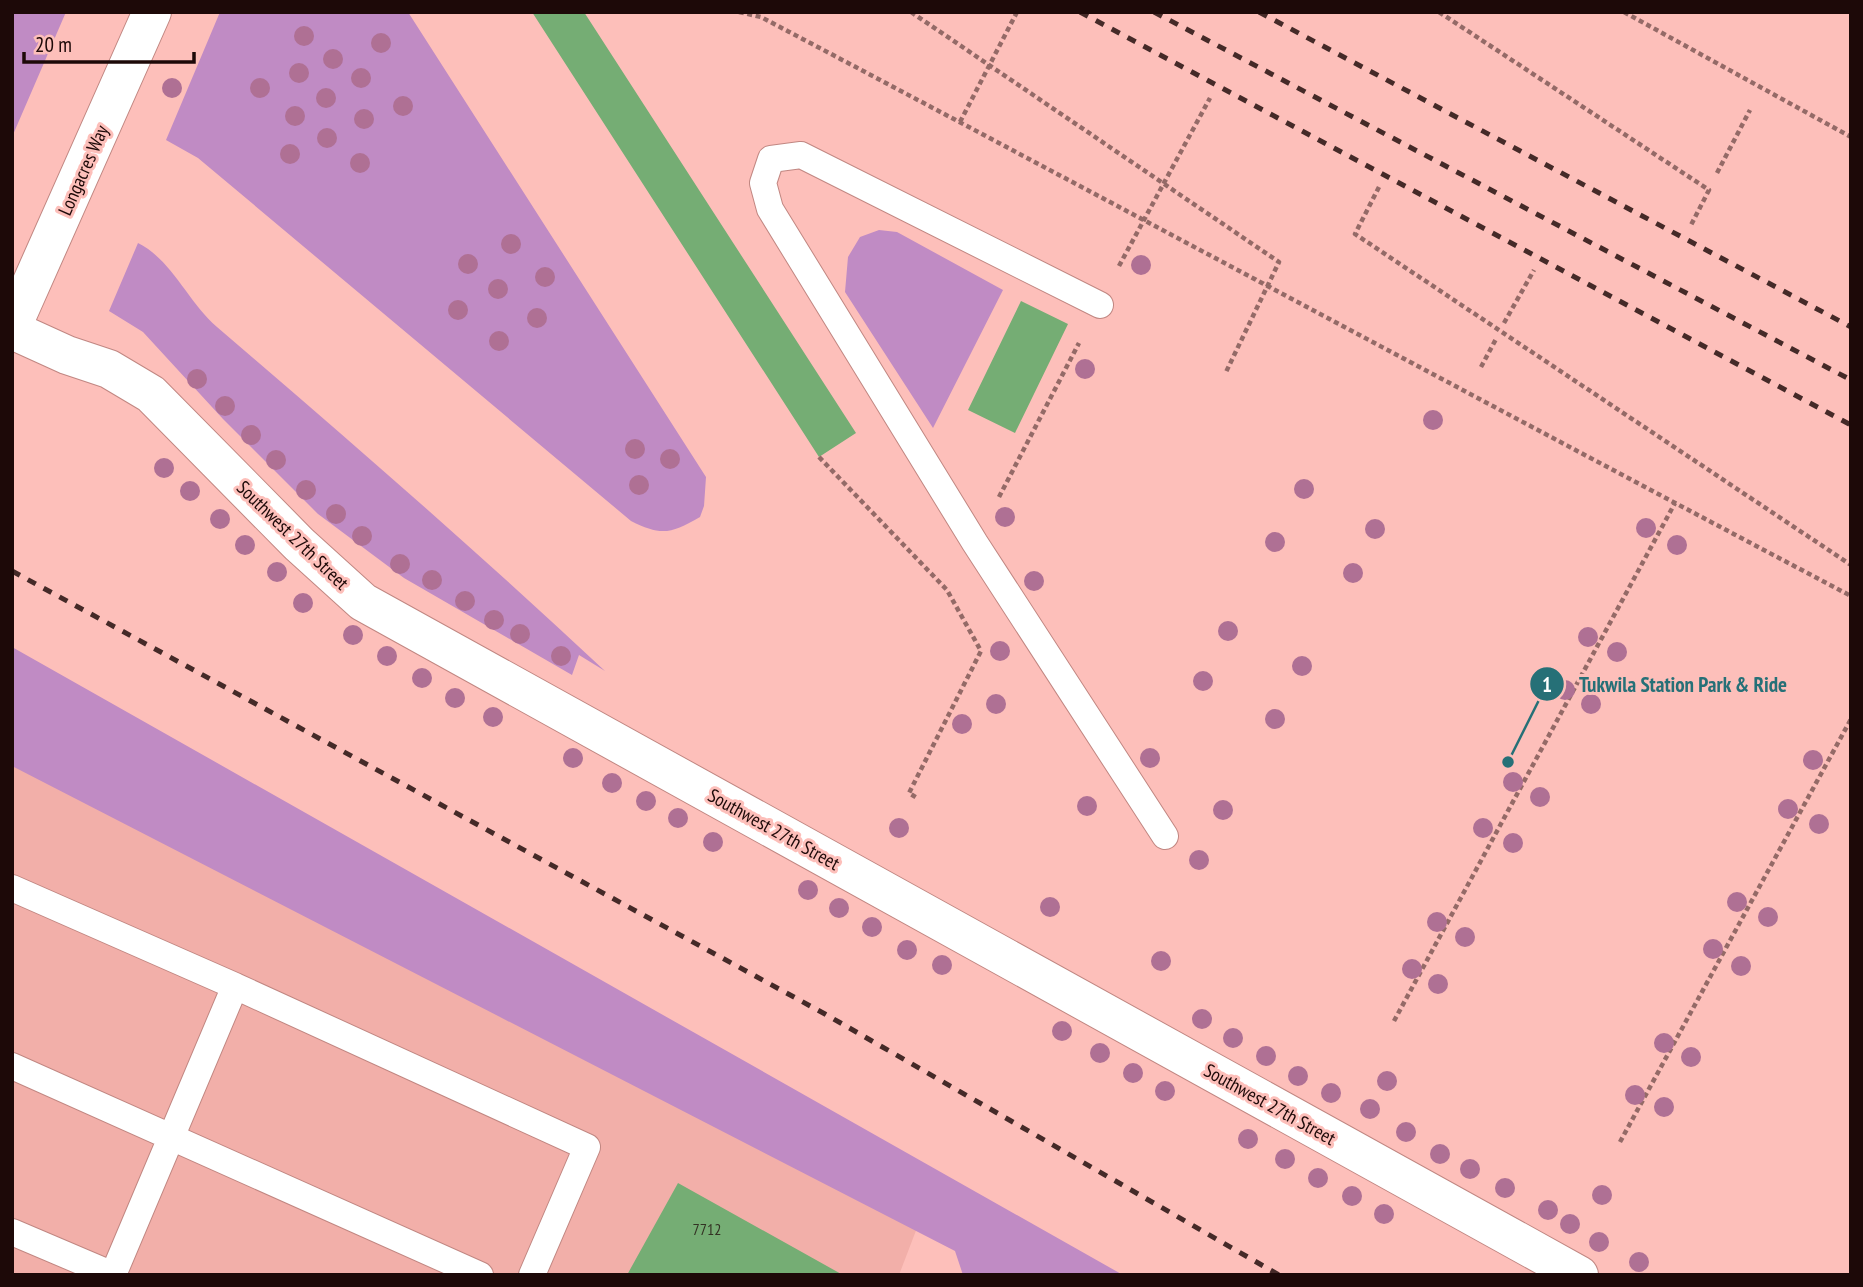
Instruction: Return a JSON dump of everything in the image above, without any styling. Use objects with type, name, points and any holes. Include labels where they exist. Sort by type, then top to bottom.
[{"type":"street","name":"Longacres Way","points":[[12,328],[152,12]]},
{"type":"street","name":"Southwest 27th Street","points":[[12,328],[67,355],[109,369],[151,394],[299,544],[363,602],[1579,1275]]},
{"type":"lane","points":[[1100,305],[801,155],[771,159],[763,183],[770,209],[975,543],[1165,836]]},
{"type":"lane","points":[[12,888],[235,986],[587,1147],[532,1275]]},
{"type":"lane","points":[[12,1232],[113,1275],[235,986]]},
{"type":"lane","points":[[12,1066],[480,1275]]},
{"type":"path","points":[[739,12],[761,16],[1146,218],[1268,286],[1851,597]]},
{"type":"path","points":[[911,12],[1279,262],[1226,372]]},
{"type":"path","points":[[960,122],[1017,12]]},
{"type":"path","points":[[1439,12],[1709,190],[1690,227]]},
{"type":"path","points":[[1623,12],[1851,137]]},
{"type":"path","points":[[1118,269],[1210,98]]},
{"type":"path","points":[[1717,173],[1751,110]]},
{"type":"path","points":[[1379,187],[1355,234],[1851,565]]},
{"type":"path","points":[[1504,323],[1534,270]]},
{"type":"path","points":[[993,507],[1082,338]]},
{"type":"path","points":[[1481,367],[1496,339]]},
{"type":"path","points":[[819,457],[947,590],[981,650],[909,793],[917,798]]},
{"type":"path","points":[[1394,1021],[1675,503]]},
{"type":"path","points":[[1620,1142],[1851,719]]},
{"type":"shaded area","points":[[12,12],[66,12],[12,137]]},
{"type":"shaded area","points":[[220,12],[408,12],[706,477],[704,506],[700,517],[666,531],[650,529],[631,521],[198,158],[166,140]]},
{"type":"shaded area","points":[[879,230],[897,232],[1003,290],[933,428],[845,292],[848,257],[860,237]]},
{"type":"shaded area","points":[[138,243],[161,260],[217,327],[510,583],[605,671],[579,655],[572,675],[404,578],[318,514],[223,419],[143,332],[109,311]]},
{"type":"shaded area","points":[[12,647],[1123,1275],[963,1275],[955,1251],[12,766]]},
{"type":"shaded area","points":[[12,714],[925,1207],[899,1275],[12,1275]]},
{"type":"building","points":[[532,12],[584,12],[856,433],[819,457]]},
{"type":"building","points":[[1021,301],[1068,324],[1015,433],[968,410]]},
{"type":"building","points":[[678,1183],[843,1275],[627,1275]]},
{"type":"railway","points":[[1080,12],[1851,425]]},
{"type":"railway","points":[[1154,12],[1851,380]]},
{"type":"railway","points":[[1259,12],[1851,327]]},
{"type":"railway","points":[[12,571],[825,1014],[1279,1275]]},
{"type":"place","name":"Tukwila Station Park & Ride","points":[[1508,762]]}]
